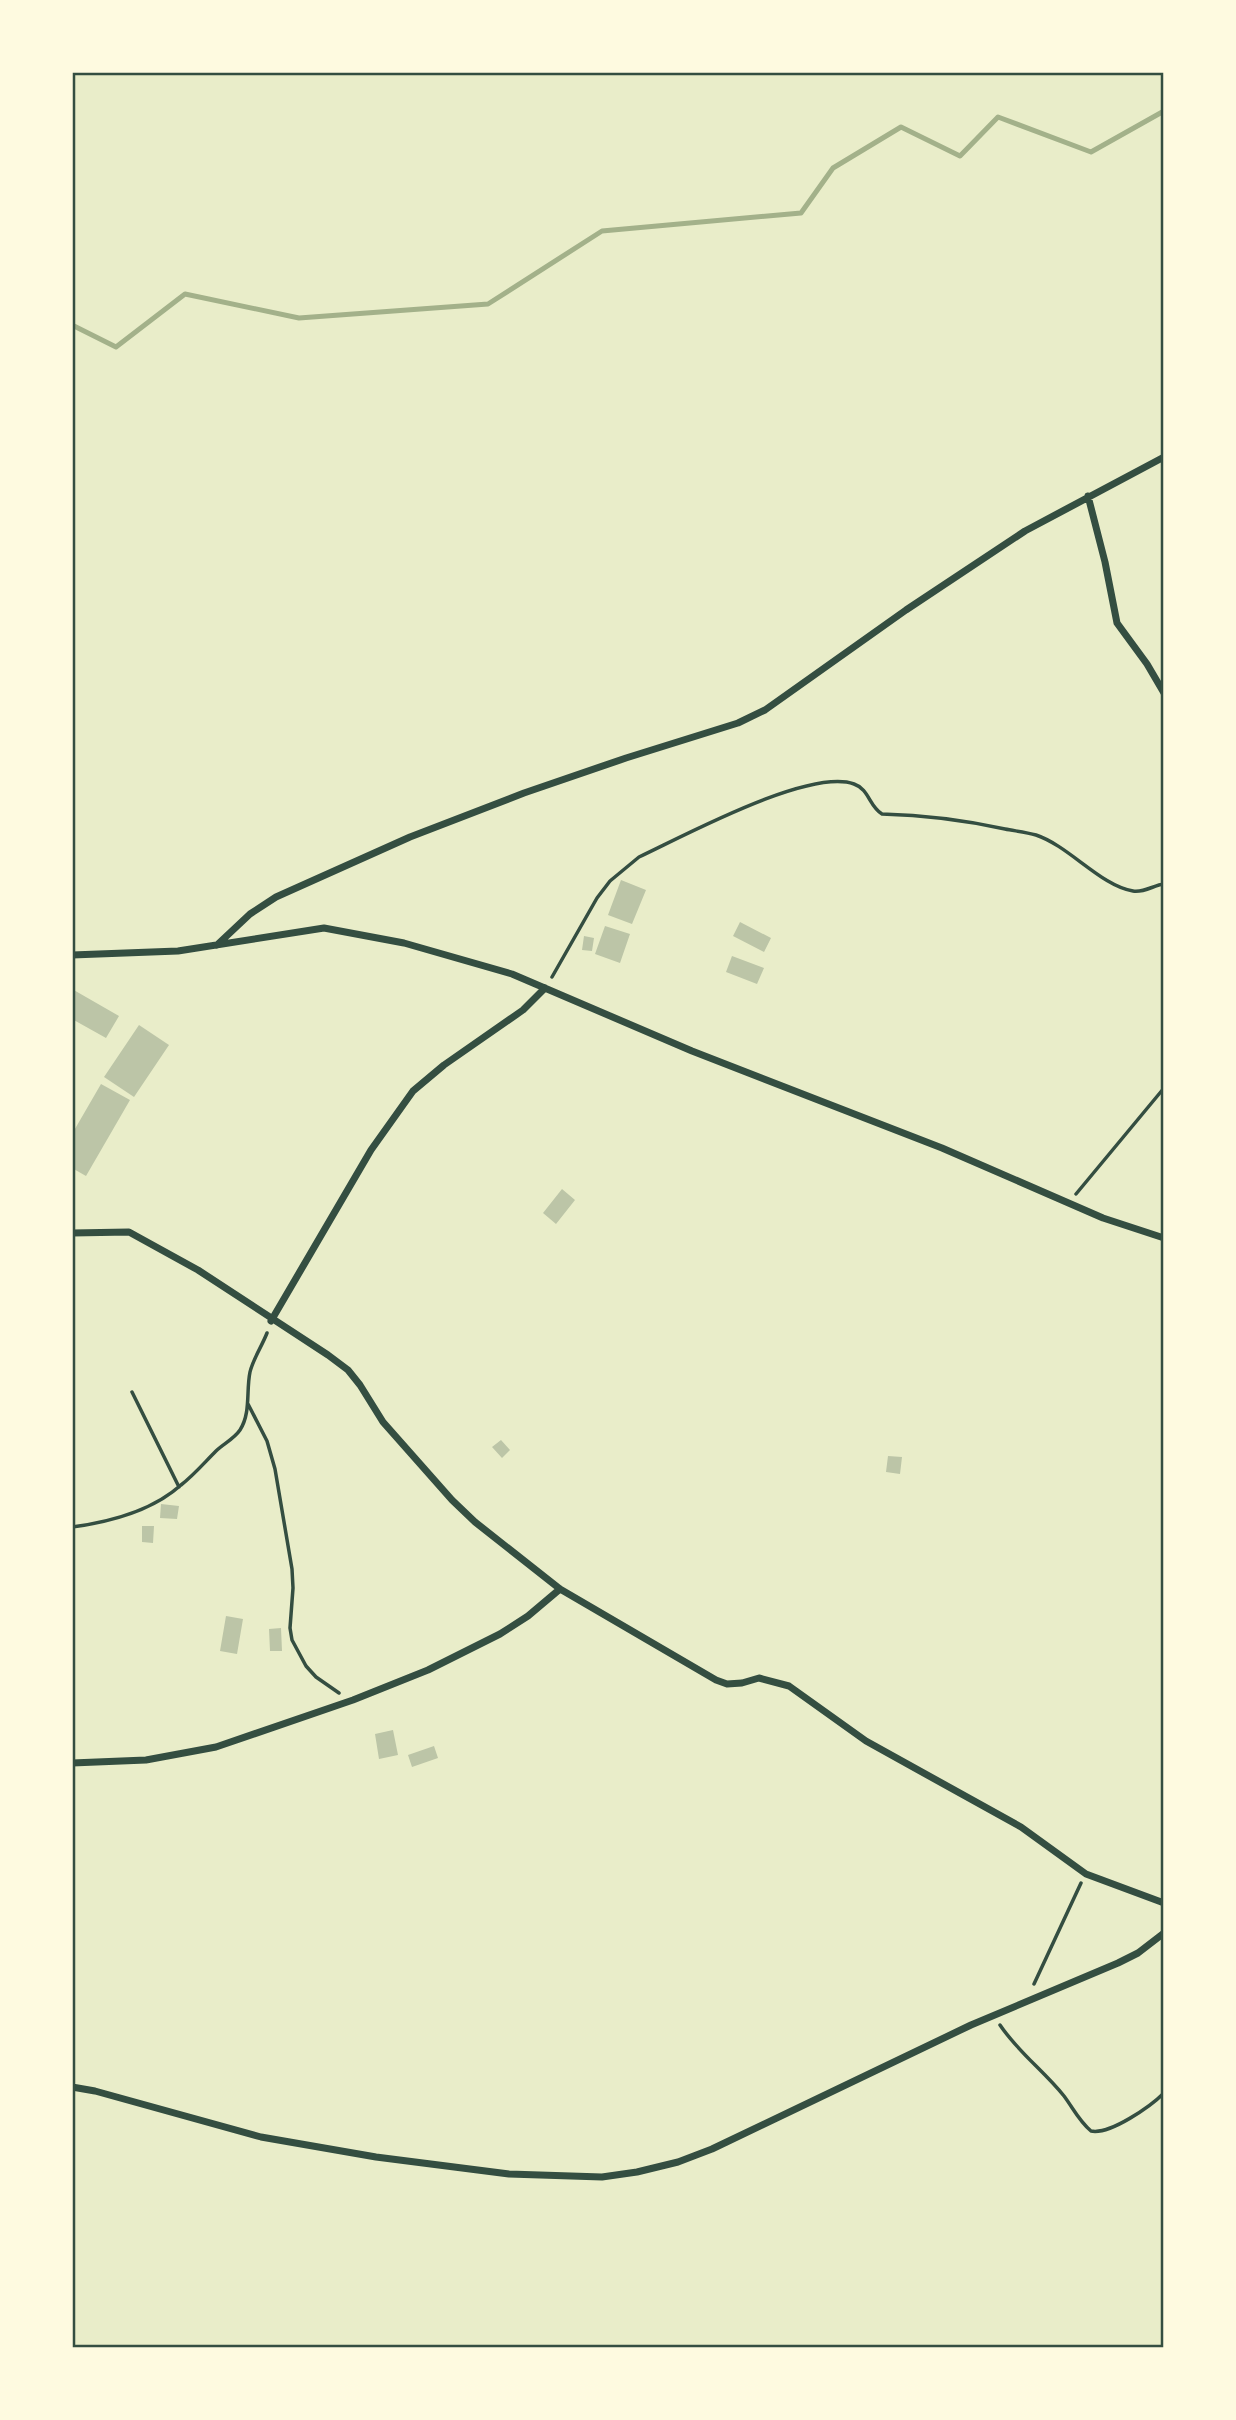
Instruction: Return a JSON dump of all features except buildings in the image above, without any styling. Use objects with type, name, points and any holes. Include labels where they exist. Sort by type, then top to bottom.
[{"type":"street","points":[[214,947],[250,914],[324,874],[468,814],[626,758],[738,723],[765,710],[906,610],[1025,531],[1164,457]]},
{"type":"street","points":[[1088,496],[1117,623],[1157,678],[1164,693]]},
{"type":"street","points":[[72,955],[178,951],[324,928],[404,943],[470,961],[545,988],[692,1051],[942,1148],[1103,1218],[1163,1237]]},
{"type":"street","points":[[271,1321],[371,1150],[413,1091],[444,1065],[523,1010],[545,988]]},
{"type":"street","points":[[72,1233],[129,1232],[198,1270],[348,1370],[383,1422],[452,1500],[475,1522],[560,1589],[716,1680],[727,1684],[759,1678],[789,1686],[866,1741],[1021,1828],[1086,1874],[1164,1903]]},
{"type":"street","points":[[72,1762],[146,1760],[243,1739],[428,1670],[500,1634],[528,1616],[560,1589]]},
{"type":"street","points":[[72,2087],[96,2091],[261,2137],[376,2157],[509,2174],[602,2176],[651,2169],[712,2150],[994,2016],[1138,1953],[1164,1933]]},
{"type":"path","points":[[545,988],[597,898],[623,868],[639,857],[775,795],[821,781],[841,781],[857,785],[865,791],[882,814],[933,816],[1036,835],[1068,852],[1103,877],[1132,891],[1164,884]]},
{"type":"path","points":[[1069,1203],[1164,1088]]},
{"type":"path","points":[[72,1527],[138,1511],[159,1501],[179,1487],[240,1430],[248,1404],[251,1367],[261,1350],[271,1321]]},
{"type":"path","points":[[132,1392],[179,1487]]},
{"type":"path","points":[[248,1404],[267,1441],[275,1469],[292,1569],[292,1640],[316,1678],[353,1700]]},
{"type":"path","points":[[1027,2002],[1057,1931],[1086,1874]]},
{"type":"path","points":[[994,2016],[1017,2048],[1064,2096],[1091,2131],[1105,2131],[1155,2102],[1164,2093]]},
{"type":"waterway","points":[[72,325],[116,347],[185,294],[299,318],[488,304],[602,231],[801,213],[833,168],[901,127],[960,156],[998,117],[1091,152],[1164,111]]}]
